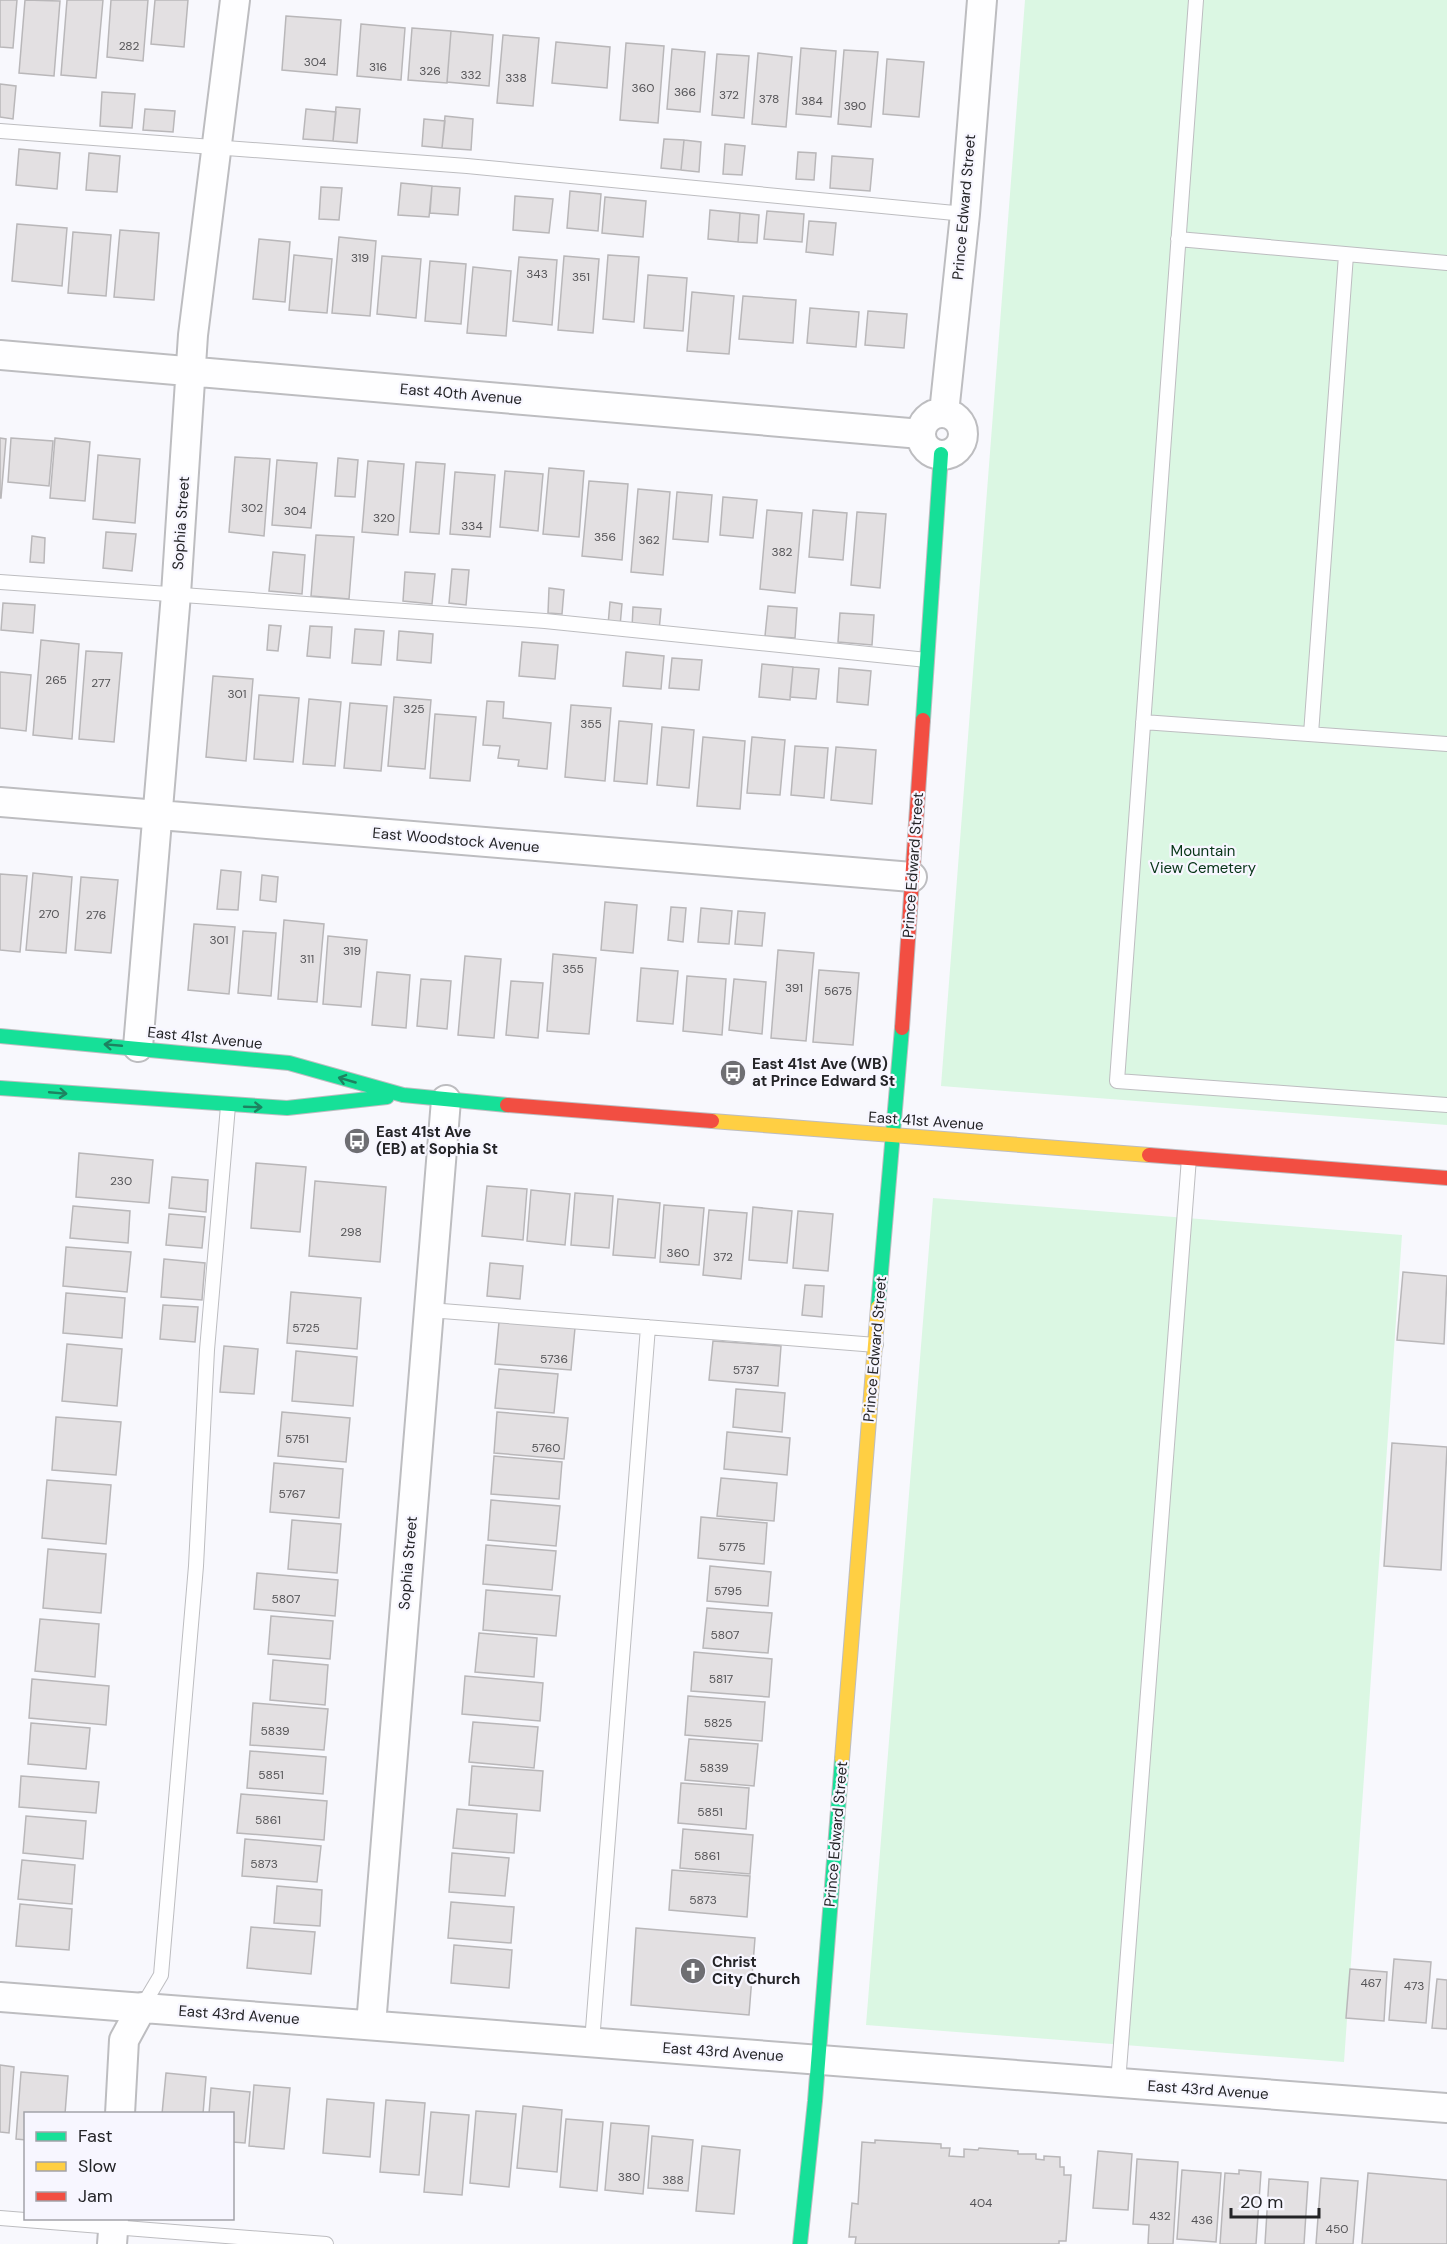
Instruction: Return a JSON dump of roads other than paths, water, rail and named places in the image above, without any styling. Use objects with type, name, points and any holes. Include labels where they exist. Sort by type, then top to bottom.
[{"type":"main road","name":"Prince Edward Street","points":[[800,2244],[818,2060],[888,1186],[895,1135],[941,454]]},
{"type":"main road","name":"East 41st Avenue","points":[[0,1036],[138,1047],[289,1063],[403,1095],[446,1100],[1447,1178]]},
{"type":"main road","name":"East 41st Avenue","points":[[0,1088],[228,1106],[287,1108],[403,1095]]},
{"type":"street","name":"Sophia Street","points":[[138,1047],[176,594],[193,335],[235,0]]},
{"type":"street","name":"Prince Edward Street","points":[[944,413],[982,0]]},
{"type":"street","name":"East 40th Avenue","points":[[0,355],[921,434]]},
{"type":"street","points":[[937,413],[944,413],[956,419],[963,431],[959,445],[954,450],[941,454],[925,446],[921,434],[925,421],[937,413]]},
{"type":"street","name":"East Woodstock Avenue","points":[[0,802],[912,877]]},
{"type":"street","name":"Sophia Street","points":[[371,2025],[446,1100]]},
{"type":"street","name":"East 43rd Avenue","points":[[0,1997],[1447,2108]]},
{"type":"street","points":[[120,2112],[124,2040],[142,2007]]},
{"type":"lane","points":[[1196,0],[1117,1081],[1447,1105]]},
{"type":"lane","points":[[0,131],[467,166],[964,214]]},
{"type":"lane","points":[[1178,240],[1447,264]]},
{"type":"lane","points":[[1311,734],[1346,255]]},
{"type":"lane","points":[[0,582],[545,621],[927,660]]},
{"type":"lane","points":[[1143,722],[1447,744]]},
{"type":"lane","points":[[142,2007],[161,1975],[196,1566],[207,1350],[228,1106]]},
{"type":"lane","points":[[1118,2083],[1189,1158]]},
{"type":"lane","points":[[429,1310],[876,1345]]},
{"type":"lane","points":[[592,2042],[648,1327]]},
{"type":"lane","points":[[0,2218],[113,2230],[326,2244]]},
{"type":"place","name":"East 41st Ave (WB) at Prince Edward St","points":[[733,1073]]},
{"type":"place","name":"East 41st Ave (EB) at Sophia St","points":[[357,1141]]},
{"type":"place","name":"Christ City Church","points":[[693,1971]]},
{"type":"park label","name":"Mountain View Cemetery","points":[[1203,860]]}]
